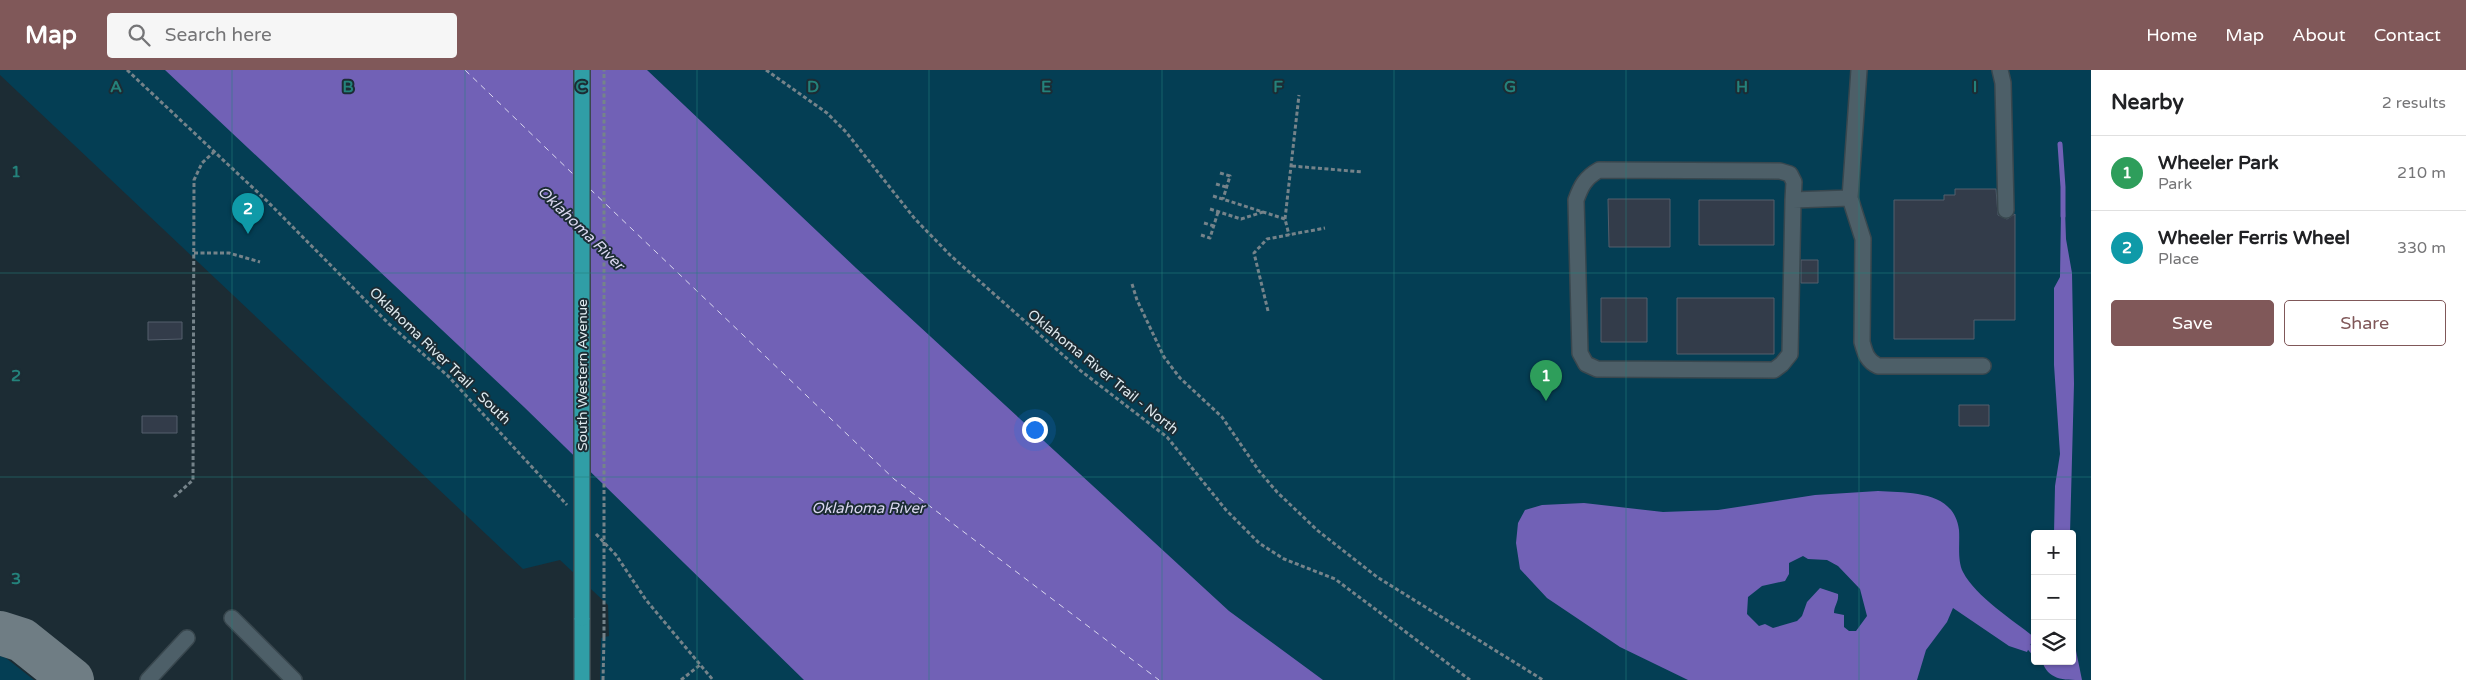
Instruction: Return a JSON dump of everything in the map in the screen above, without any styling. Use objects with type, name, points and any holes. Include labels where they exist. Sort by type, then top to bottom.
[{"type":"main road","name":"South Western Avenue","points":[[582,70],[582,680]]},
{"type":"street","points":[[1859,70],[1850,198],[1863,239],[1862,342],[1871,363],[1878,366],[1983,366]]},
{"type":"street","points":[[2000,70],[2003,83],[2006,210]]},
{"type":"street","points":[[1599,170],[1780,171],[1790,174],[1794,182],[1793,200],[1790,354],[1782,364],[1774,370],[1754,370],[1596,369],[1586,364],[1580,353],[1576,200],[1580,187],[1588,176],[1599,170]]},
{"type":"street","points":[[1793,200],[1850,198]]},
{"type":"street","points":[[232,618],[294,680]]},
{"type":"street","points":[[148,680],[187,638]]},
{"type":"path","name":"Oklahoma River Trail - South","points":[[127,70],[325,258],[381,317],[435,363],[475,403],[570,507]]},
{"type":"path","points":[[603,680],[604,70]]},
{"type":"path","name":"Oklahoma River Trail - North","points":[[766,70],[827,113],[846,132],[915,218],[950,254],[1081,371],[1167,437],[1226,510],[1259,543],[1284,559],[1335,579],[1470,680]]},
{"type":"path","points":[[1289,235],[1285,218],[1299,95]]},
{"type":"path","points":[[174,497],[193,480],[194,180],[202,163],[214,151]]},
{"type":"path","points":[[1292,166],[1363,172]]},
{"type":"path","points":[[1220,173],[1230,176],[1223,199]]},
{"type":"path","points":[[1216,184],[1226,187]]},
{"type":"path","points":[[1213,196],[1285,218]]},
{"type":"path","points":[[1210,209],[1241,218],[1264,212]]},
{"type":"path","points":[[1201,235],[1210,238],[1218,211]]},
{"type":"path","points":[[1204,223],[1214,226]]},
{"type":"path","points":[[1268,311],[1254,253],[1267,239],[1325,228]]},
{"type":"path","points":[[194,253],[229,253],[260,262]]},
{"type":"path","points":[[1132,284],[1137,300],[1164,356],[1180,378],[1222,417],[1277,492],[1317,530],[1377,577],[1543,680]]},
{"type":"path","points":[[589,527],[616,555],[646,600],[713,680]]},
{"type":"path","points":[[681,680],[700,665]]},
{"type":"shaded area","points":[[0,70],[2091,70],[2091,680],[600,680],[601,638],[609,636],[608,605],[560,560],[523,569],[0,75]]},
{"type":"shaded area","points":[[0,656],[6,658],[34,680],[0,680]]},
{"type":"water","name":"Oklahoma River","points":[[165,70],[647,70],[856,268],[1229,611],[1323,680],[804,680],[524,407]]},
{"type":"water","points":[[2065,209],[2066,239],[2072,273],[2074,384],[2070,530],[2054,530],[2055,486],[2060,454],[2054,365],[2054,288],[2060,277],[2061,211]]},
{"type":"water","points":[[1878,491],[1928,496],[1949,507],[1955,517],[1959,530],[1961,567],[1969,581],[1986,599],[2031,635],[2031,643],[2027,652],[2009,646],[1953,608],[1947,622],[1926,650],[1917,680],[1688,680],[1620,647],[1547,598],[1520,569],[1516,543],[1518,523],[1525,510],[1542,505],[1584,503],[1663,512],[1718,510],[1815,495]],"holes":[[[1803,556],[1808,559],[1827,560],[1838,566],[1860,589],[1867,616],[1856,631],[1849,631],[1844,627],[1844,615],[1834,613],[1838,594],[1820,588],[1807,602],[1802,616],[1797,621],[1773,628],[1765,624],[1759,626],[1747,614],[1748,597],[1762,586],[1785,581],[1789,574],[1789,563]]]},
{"type":"water","points":[[2076,651],[2082,680],[2057,678],[2048,672],[2044,665],[2076,665]]},
{"type":"building","points":[[1955,189],[1996,189],[1998,215],[2007,219],[2015,214],[2015,320],[1974,320],[1974,339],[1894,339],[1894,200],[1944,200],[1944,195],[1955,195]]},
{"type":"building","points":[[1608,199],[1670,199],[1670,247],[1609,247]]},
{"type":"building","points":[[1699,200],[1774,200],[1774,245],[1699,245]]},
{"type":"building","points":[[1801,260],[1818,260],[1818,283],[1801,283]]},
{"type":"building","points":[[1601,298],[1647,298],[1647,342],[1601,342]]},
{"type":"building","points":[[1677,298],[1774,298],[1774,354],[1677,354]]},
{"type":"building","points":[[148,322],[182,322],[182,339],[148,340]]},
{"type":"building","points":[[1959,405],[1989,405],[1989,426],[1959,426]]},
{"type":"building","points":[[142,416],[177,416],[177,433],[142,433]]},
{"type":"waterway","points":[[2060,144],[2063,216]]},
{"type":"ferry route","points":[[465,70],[574,175]]},
{"type":"ferry route","points":[[590,189],[894,479],[1159,680]]},
{"type":"taxiway","points":[[0,633],[22,640],[72,680]]},
{"type":"place","name":"Wheeler Ferris Wheel","points":[[248,234]]},
{"type":"place","name":"Wheeler Park","points":[[1546,401]]}]
